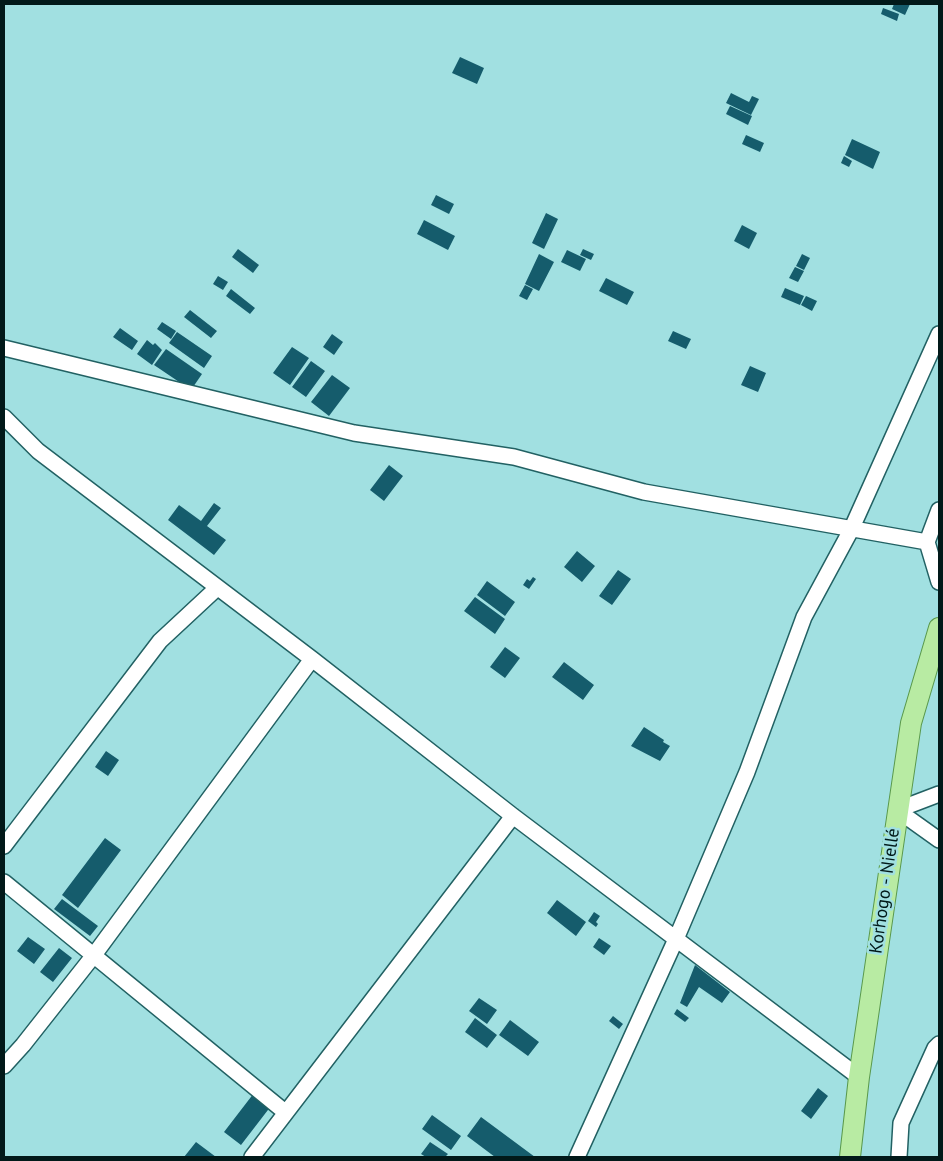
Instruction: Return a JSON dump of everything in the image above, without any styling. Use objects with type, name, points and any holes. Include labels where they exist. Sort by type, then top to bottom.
[{"type":"main road","name":"Korhogo - Niellé","points":[[850,1157],[859,1077],[911,722],[939,628]]},
{"type":"street","points":[[577,1157],[676,939],[747,772],[804,617],[851,530],[939,334]]},
{"type":"street","points":[[4,348],[354,433],[514,457],[644,492],[927,542]]},
{"type":"street","points":[[4,416],[38,451],[312,659],[513,816],[859,1077]]},
{"type":"street","points":[[939,510],[927,542],[939,582]]},
{"type":"street","points":[[4,846],[160,641],[217,588]]},
{"type":"street","points":[[4,1066],[94,956],[312,659]]},
{"type":"street","points":[[897,810],[939,794]]},
{"type":"street","points":[[897,810],[939,840]]},
{"type":"street","points":[[252,1157],[284,1112],[513,816]]},
{"type":"street","points":[[4,882],[284,1112]]},
{"type":"street","points":[[899,1157],[901,1123],[934,1048],[939,1044]]},
{"type":"building","points":[[894,4],[910,4],[905,15],[892,9]]},
{"type":"building","points":[[883,8],[899,14],[897,21],[881,14]]},
{"type":"building","points":[[460,57],[484,68],[477,84],[452,73]]},
{"type":"building","points":[[731,93],[749,102],[752,96],[759,99],[751,115],[726,103]]},
{"type":"building","points":[[730,106],[752,116],[748,125],[726,114]]},
{"type":"building","points":[[746,135],[764,143],[760,152],[742,144]]},
{"type":"building","points":[[852,139],[880,152],[873,169],[845,155]]},
{"type":"building","points":[[844,156],[852,161],[849,167],[841,163]]},
{"type":"building","points":[[436,195],[454,204],[449,214],[431,205]]},
{"type":"building","points":[[546,213],[558,219],[544,249],[532,243]]},
{"type":"building","points":[[424,220],[455,236],[448,250],[417,234]]},
{"type":"building","points":[[742,225],[757,233],[749,249],[734,241]]},
{"type":"building","points":[[238,249],[259,265],[253,273],[232,257]]},
{"type":"building","points":[[583,249],[594,254],[591,260],[580,255]]},
{"type":"building","points":[[567,250],[586,259],[580,271],[561,262]]},
{"type":"building","points":[[539,254],[554,262],[539,291],[525,284]]},
{"type":"building","points":[[802,254],[810,258],[804,270],[796,266]]},
{"type":"building","points":[[795,267],[804,271],[798,282],[789,278]]},
{"type":"building","points":[[218,276],[228,282],[223,290],[213,284]]},
{"type":"building","points":[[606,278],[634,292],[627,305],[599,291]]},
{"type":"building","points":[[525,285],[533,289],[527,300],[519,296]]},
{"type":"building","points":[[785,288],[804,296],[800,305],[781,297]]},
{"type":"building","points":[[231,289],[255,308],[250,314],[226,296]]},
{"type":"building","points":[[806,296],[817,301],[812,311],[801,305]]},
{"type":"building","points":[[190,310],[217,331],[211,338],[184,317]]},
{"type":"building","points":[[162,322],[176,331],[171,339],[157,329]]},
{"type":"building","points":[[120,328],[138,341],[132,350],[113,337]]},
{"type":"building","points":[[673,331],[691,339],[686,349],[668,341]]},
{"type":"building","points":[[177,332],[212,356],[204,368],[169,343]]},
{"type":"building","points":[[332,334],[343,342],[334,355],[323,347]]},
{"type":"building","points":[[147,340],[153,345],[155,343],[162,350],[152,365],[137,354]]},
{"type":"building","points":[[292,347],[309,358],[290,385],[273,373]]},
{"type":"building","points":[[166,349],[202,374],[191,390],[154,365]]},
{"type":"building","points":[[311,361],[325,371],[306,397],[292,387]]},
{"type":"building","points":[[750,366],[766,373],[758,392],[741,385]]},
{"type":"building","points":[[332,375],[350,388],[329,416],[311,402]]},
{"type":"building","points":[[389,465],[403,476],[384,501],[370,490]]},
{"type":"building","points":[[214,503],[221,508],[207,526],[226,540],[214,555],[168,520],[179,505],[201,521]]},
{"type":"building","points":[[577,551],[595,566],[582,582],[564,567]]},
{"type":"building","points":[[618,570],[631,579],[612,605],[599,596]]},
{"type":"building","points":[[533,577],[536,579],[529,589],[523,585],[527,579],[530,581]]},
{"type":"building","points":[[487,581],[515,602],[505,616],[477,595]]},
{"type":"building","points":[[475,597],[505,619],[495,634],[464,611]]},
{"type":"building","points":[[505,647],[520,658],[505,678],[490,667]]},
{"type":"building","points":[[564,662],[594,685],[583,700],[552,677]]},
{"type":"building","points":[[644,727],[670,746],[660,761],[631,746]]},
{"type":"building","points":[[106,751],[119,760],[108,776],[95,767]]},
{"type":"building","points":[[105,838],[121,850],[78,908],[62,895]]},
{"type":"building","points":[[62,899],[98,926],[90,936],[54,909]]},
{"type":"building","points":[[557,900],[586,922],[576,936],[547,913]]},
{"type":"building","points":[[594,912],[600,916],[596,922],[598,924],[596,927],[588,921]]},
{"type":"building","points":[[28,937],[45,949],[34,964],[17,951]]},
{"type":"building","points":[[599,938],[611,946],[604,955],[593,947]]},
{"type":"building","points":[[59,948],[72,958],[53,982],[40,972]]},
{"type":"building","points":[[695,965],[730,992],[722,1003],[699,987],[687,1007],[680,1003]]},
{"type":"building","points":[[479,998],[497,1010],[487,1024],[469,1011]]},
{"type":"building","points":[[677,1009],[689,1018],[685,1022],[674,1014]]},
{"type":"building","points":[[613,1016],[623,1024],[619,1029],[609,1021]]},
{"type":"building","points":[[475,1018],[497,1035],[487,1048],[465,1032]]},
{"type":"building","points":[[510,1020],[539,1042],[528,1056],[499,1035]]},
{"type":"building","points":[[818,1088],[828,1096],[811,1119],[801,1111]]},
{"type":"building","points":[[254,1093],[271,1106],[241,1145],[224,1132]]},
{"type":"building","points":[[432,1115],[461,1136],[451,1150],[422,1129]]},
{"type":"building","points":[[481,1117],[535,1157],[495,1157],[467,1136]]},
{"type":"building","points":[[196,1142],[216,1157],[184,1157]]},
{"type":"building","points":[[430,1142],[448,1154],[445,1157],[426,1157],[421,1154]]}]
